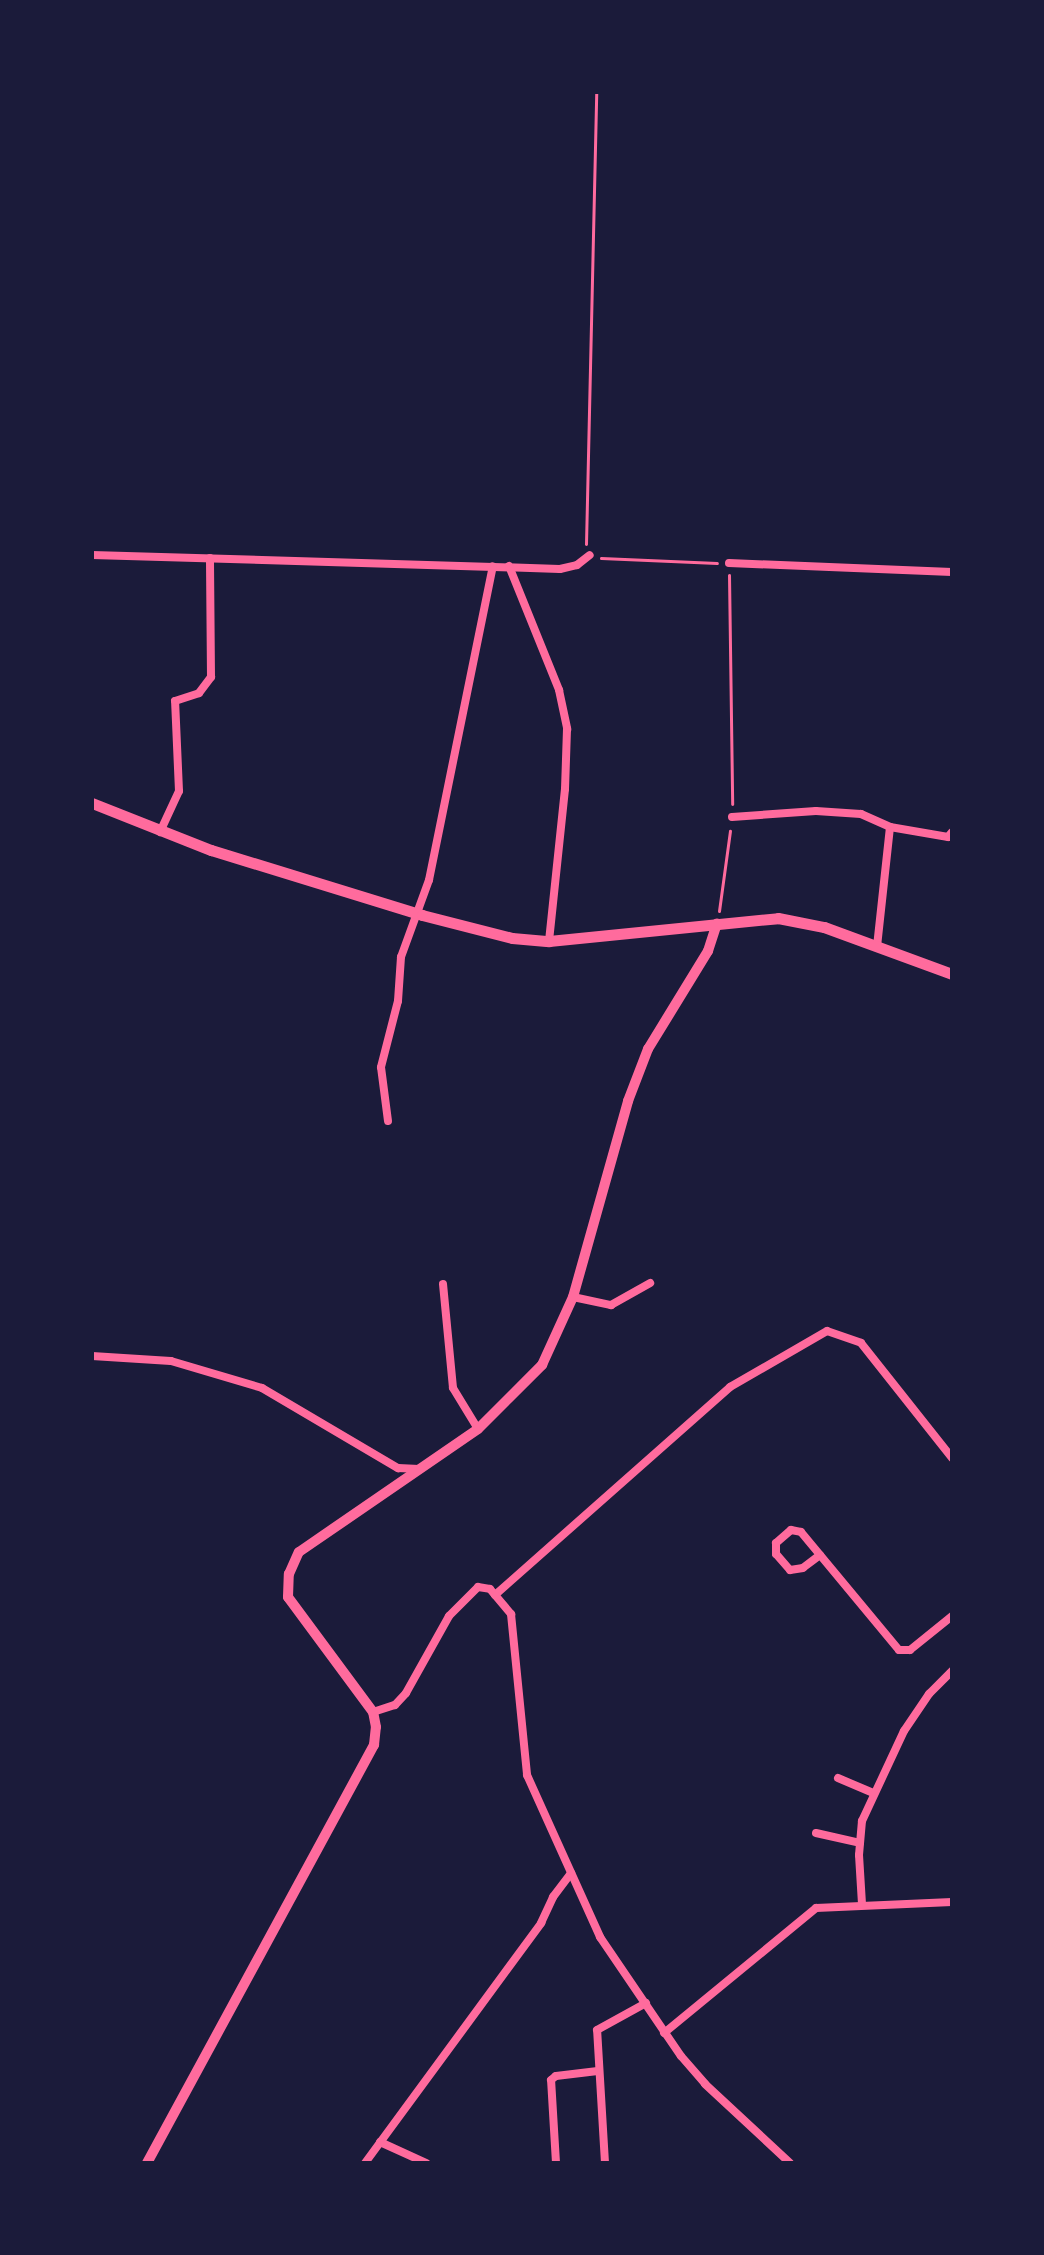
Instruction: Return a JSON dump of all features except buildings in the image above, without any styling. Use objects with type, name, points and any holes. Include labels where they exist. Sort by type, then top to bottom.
[{"type":"main road","points":[[92,803],[160,832],[418,913],[512,938],[549,941],[717,923],[788,919],[824,927],[952,974]]},
{"type":"street","points":[[92,555],[560,569],[577,565],[590,555]]},
{"type":"street","points":[[160,832],[179,791],[175,701],[199,693],[211,677],[210,558]]},
{"type":"street","points":[[729,563],[952,572]]},
{"type":"street","points":[[388,1121],[381,1067],[398,1001],[401,957],[429,880],[454,771],[493,566]]},
{"type":"street","points":[[509,566],[559,690],[567,729],[565,789],[549,941]]},
{"type":"street","points":[[732,817],[816,811],[861,814],[890,827],[948,837],[952,832]]},
{"type":"street","points":[[877,946],[890,827]]},
{"type":"street","points":[[147,2163],[374,1745],[376,1727],[373,1712],[288,1597],[289,1574],[299,1552],[478,1429],[542,1365],[573,1297],[628,1101],[648,1049],[708,951],[717,923]]},
{"type":"street","points":[[573,1297],[611,1305],[650,1283]]},
{"type":"street","points":[[443,1284],[453,1388],[478,1429]]},
{"type":"street","points":[[495,1595],[730,1387],[827,1331],[861,1343],[952,1458]]},
{"type":"street","points":[[92,1356],[171,1361],[262,1388],[398,1468],[419,1469]]},
{"type":"street","points":[[820,1555],[803,1568],[790,1570],[776,1554],[776,1543],[791,1530],[801,1532],[899,1650],[910,1650],[952,1616]]},
{"type":"street","points":[[373,1712],[395,1705],[406,1693],[449,1616],[478,1587],[490,1589],[511,1614],[527,1775],[600,1937],[664,2033],[705,2084],[790,2163]]},
{"type":"street","points":[[862,1904],[862,1821],[904,1731],[929,1694],[952,1671]]},
{"type":"street","points":[[838,1778],[874,1793]]},
{"type":"street","points":[[816,1833],[860,1843]]},
{"type":"street","points":[[365,2163],[530,1939],[571,1873]]},
{"type":"street","points":[[664,2033],[803,1916],[824,1905],[952,1902]]},
{"type":"street","points":[[605,2163],[597,2030],[603,2023],[646,2003]]},
{"type":"street","points":[[556,2163],[551,2080],[556,2076],[598,2071]]},
{"type":"street","points":[[380,2142],[426,2163]]},
{"type":"path","points":[[596,92],[587,528],[590,555],[729,563],[734,717],[732,817],[717,923]]}]
